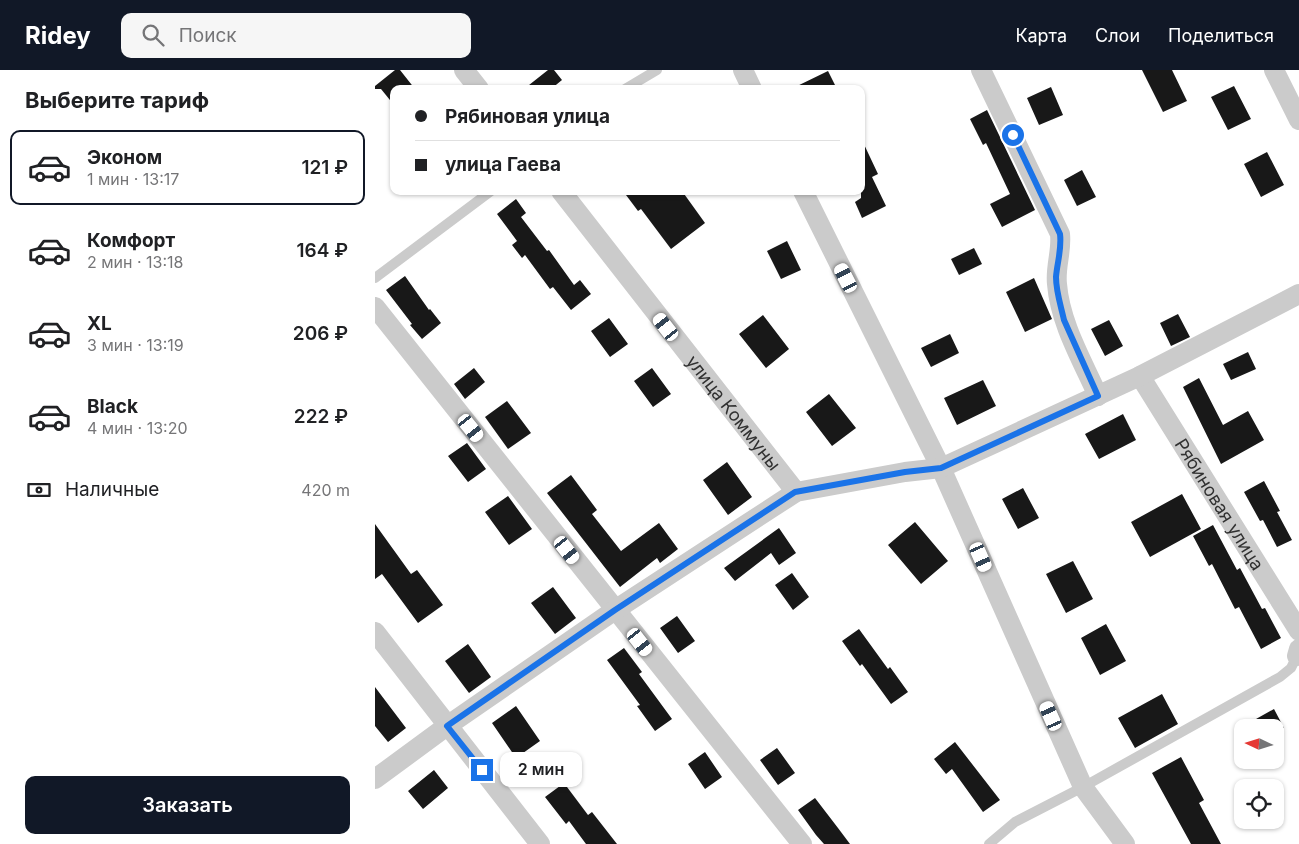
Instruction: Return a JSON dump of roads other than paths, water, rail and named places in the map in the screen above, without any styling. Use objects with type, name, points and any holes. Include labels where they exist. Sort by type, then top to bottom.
[{"type":"street","points":[[464,70],[476,85]]},
{"type":"street","points":[[743,70],[750,85]]},
{"type":"street","points":[[981,70],[1060,234],[1061,242],[1056,276],[1062,312],[1098,396]]},
{"type":"street","points":[[1274,70],[1299,120]]},
{"type":"street","name":"улица Коммуны","points":[[564,195],[795,492]]},
{"type":"street","points":[[805,195],[941,468],[1083,787],[1125,844]]},
{"type":"street","points":[[375,779],[447,726],[615,610],[795,492],[905,472],[941,468],[1140,376],[1299,294]]},
{"type":"street","points":[[375,307],[802,844]]},
{"type":"street","name":"Рябиновая улица","points":[[1140,376],[1299,631]]},
{"type":"street","points":[[375,632],[540,844]]},
{"type":"lane","points":[[632,85],[657,70]]},
{"type":"lane","points":[[375,278],[486,195]]},
{"type":"lane","points":[[989,844],[1015,822],[1083,787],[1280,677],[1291,668],[1298,653]]}]
